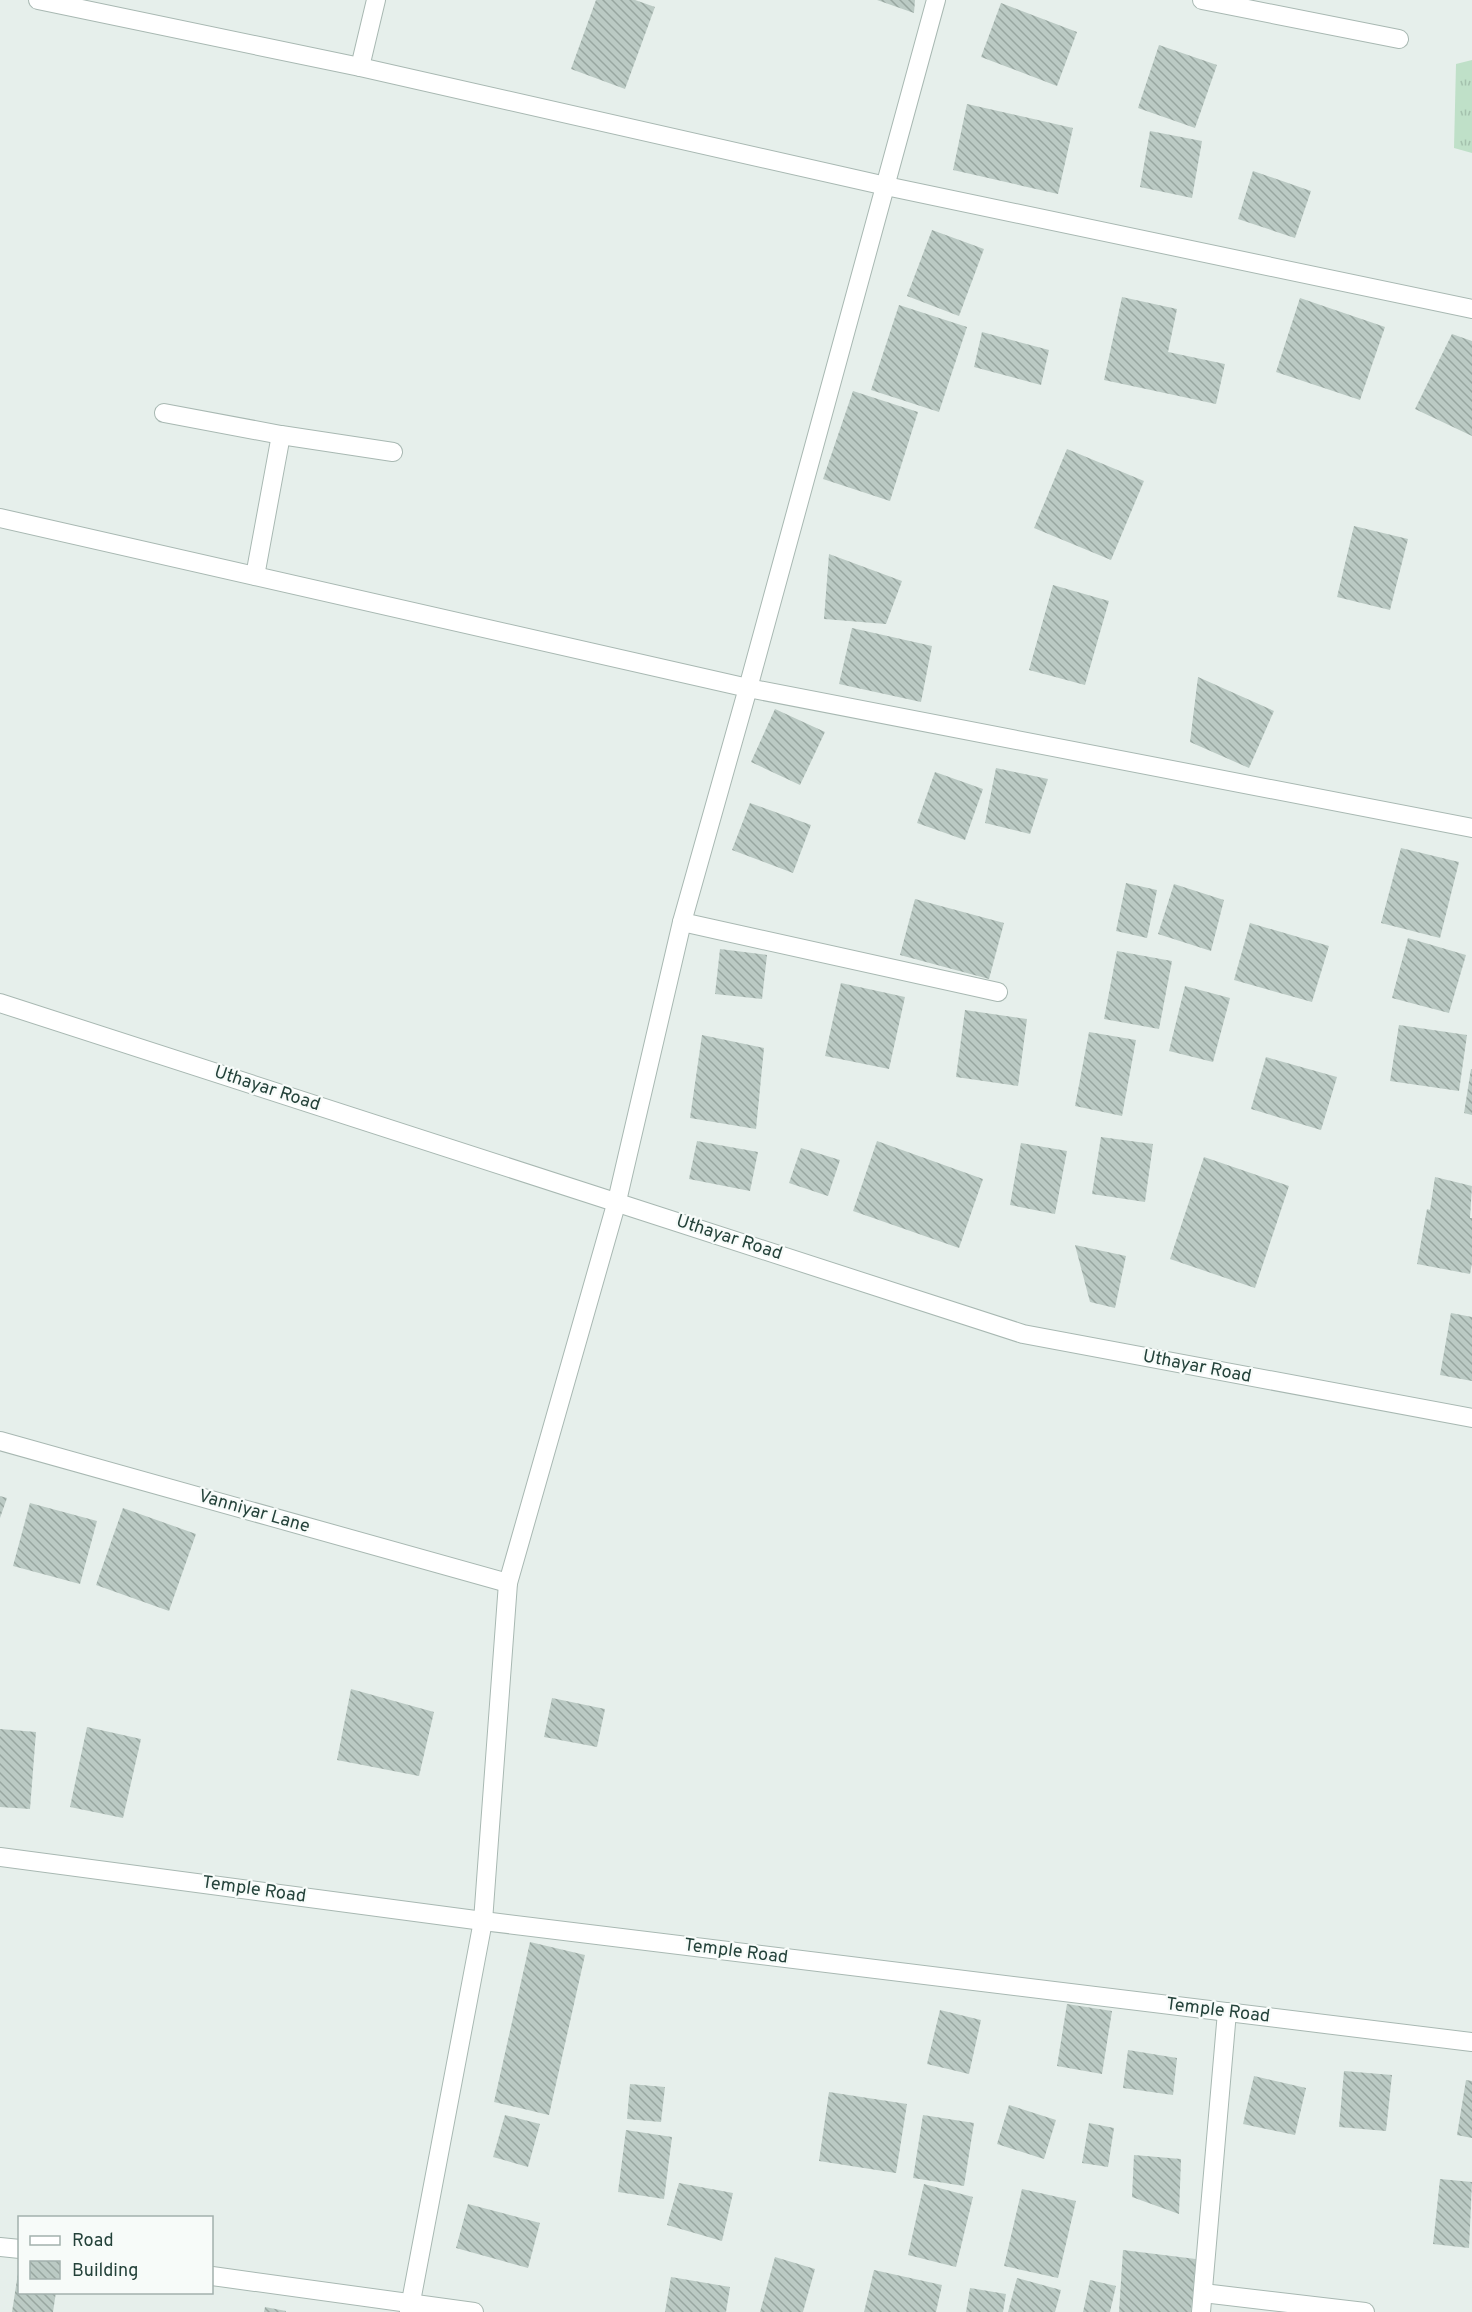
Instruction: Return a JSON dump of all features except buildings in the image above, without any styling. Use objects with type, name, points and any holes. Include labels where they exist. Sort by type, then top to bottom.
[{"type":"street","points":[[38,0],[360,67],[886,186],[1472,309]]},
{"type":"street","points":[[360,67],[376,0]]},
{"type":"street","points":[[410,2308],[483,1921],[508,1582],[617,1202],[682,922],[936,0]]},
{"type":"street","points":[[1202,0],[1399,39]]},
{"type":"street","points":[[164,413],[281,435],[393,452]]},
{"type":"street","points":[[255,576],[281,435]]},
{"type":"street","points":[[0,518],[748,688],[1472,828]]},
{"type":"street","points":[[682,922],[998,992]]},
{"type":"street","name":"Uthayar Road","points":[[0,1003],[1023,1334],[1472,1418]]},
{"type":"street","name":"Vanniyar Lane","points":[[0,1441],[508,1582]]},
{"type":"street","name":"Temple Road","points":[[0,1857],[483,1921],[1472,2042]]},
{"type":"street","points":[[1201,2312],[1227,2012]]},
{"type":"street","points":[[0,2247],[18,2249]]},
{"type":"street","points":[[213,2276],[410,2308],[474,2312]]},
{"type":"street","points":[[1203,2293],[1365,2312]]},
{"type":"green space","points":[[1472,60],[1472,153],[1454,148],[1456,64]]}]
